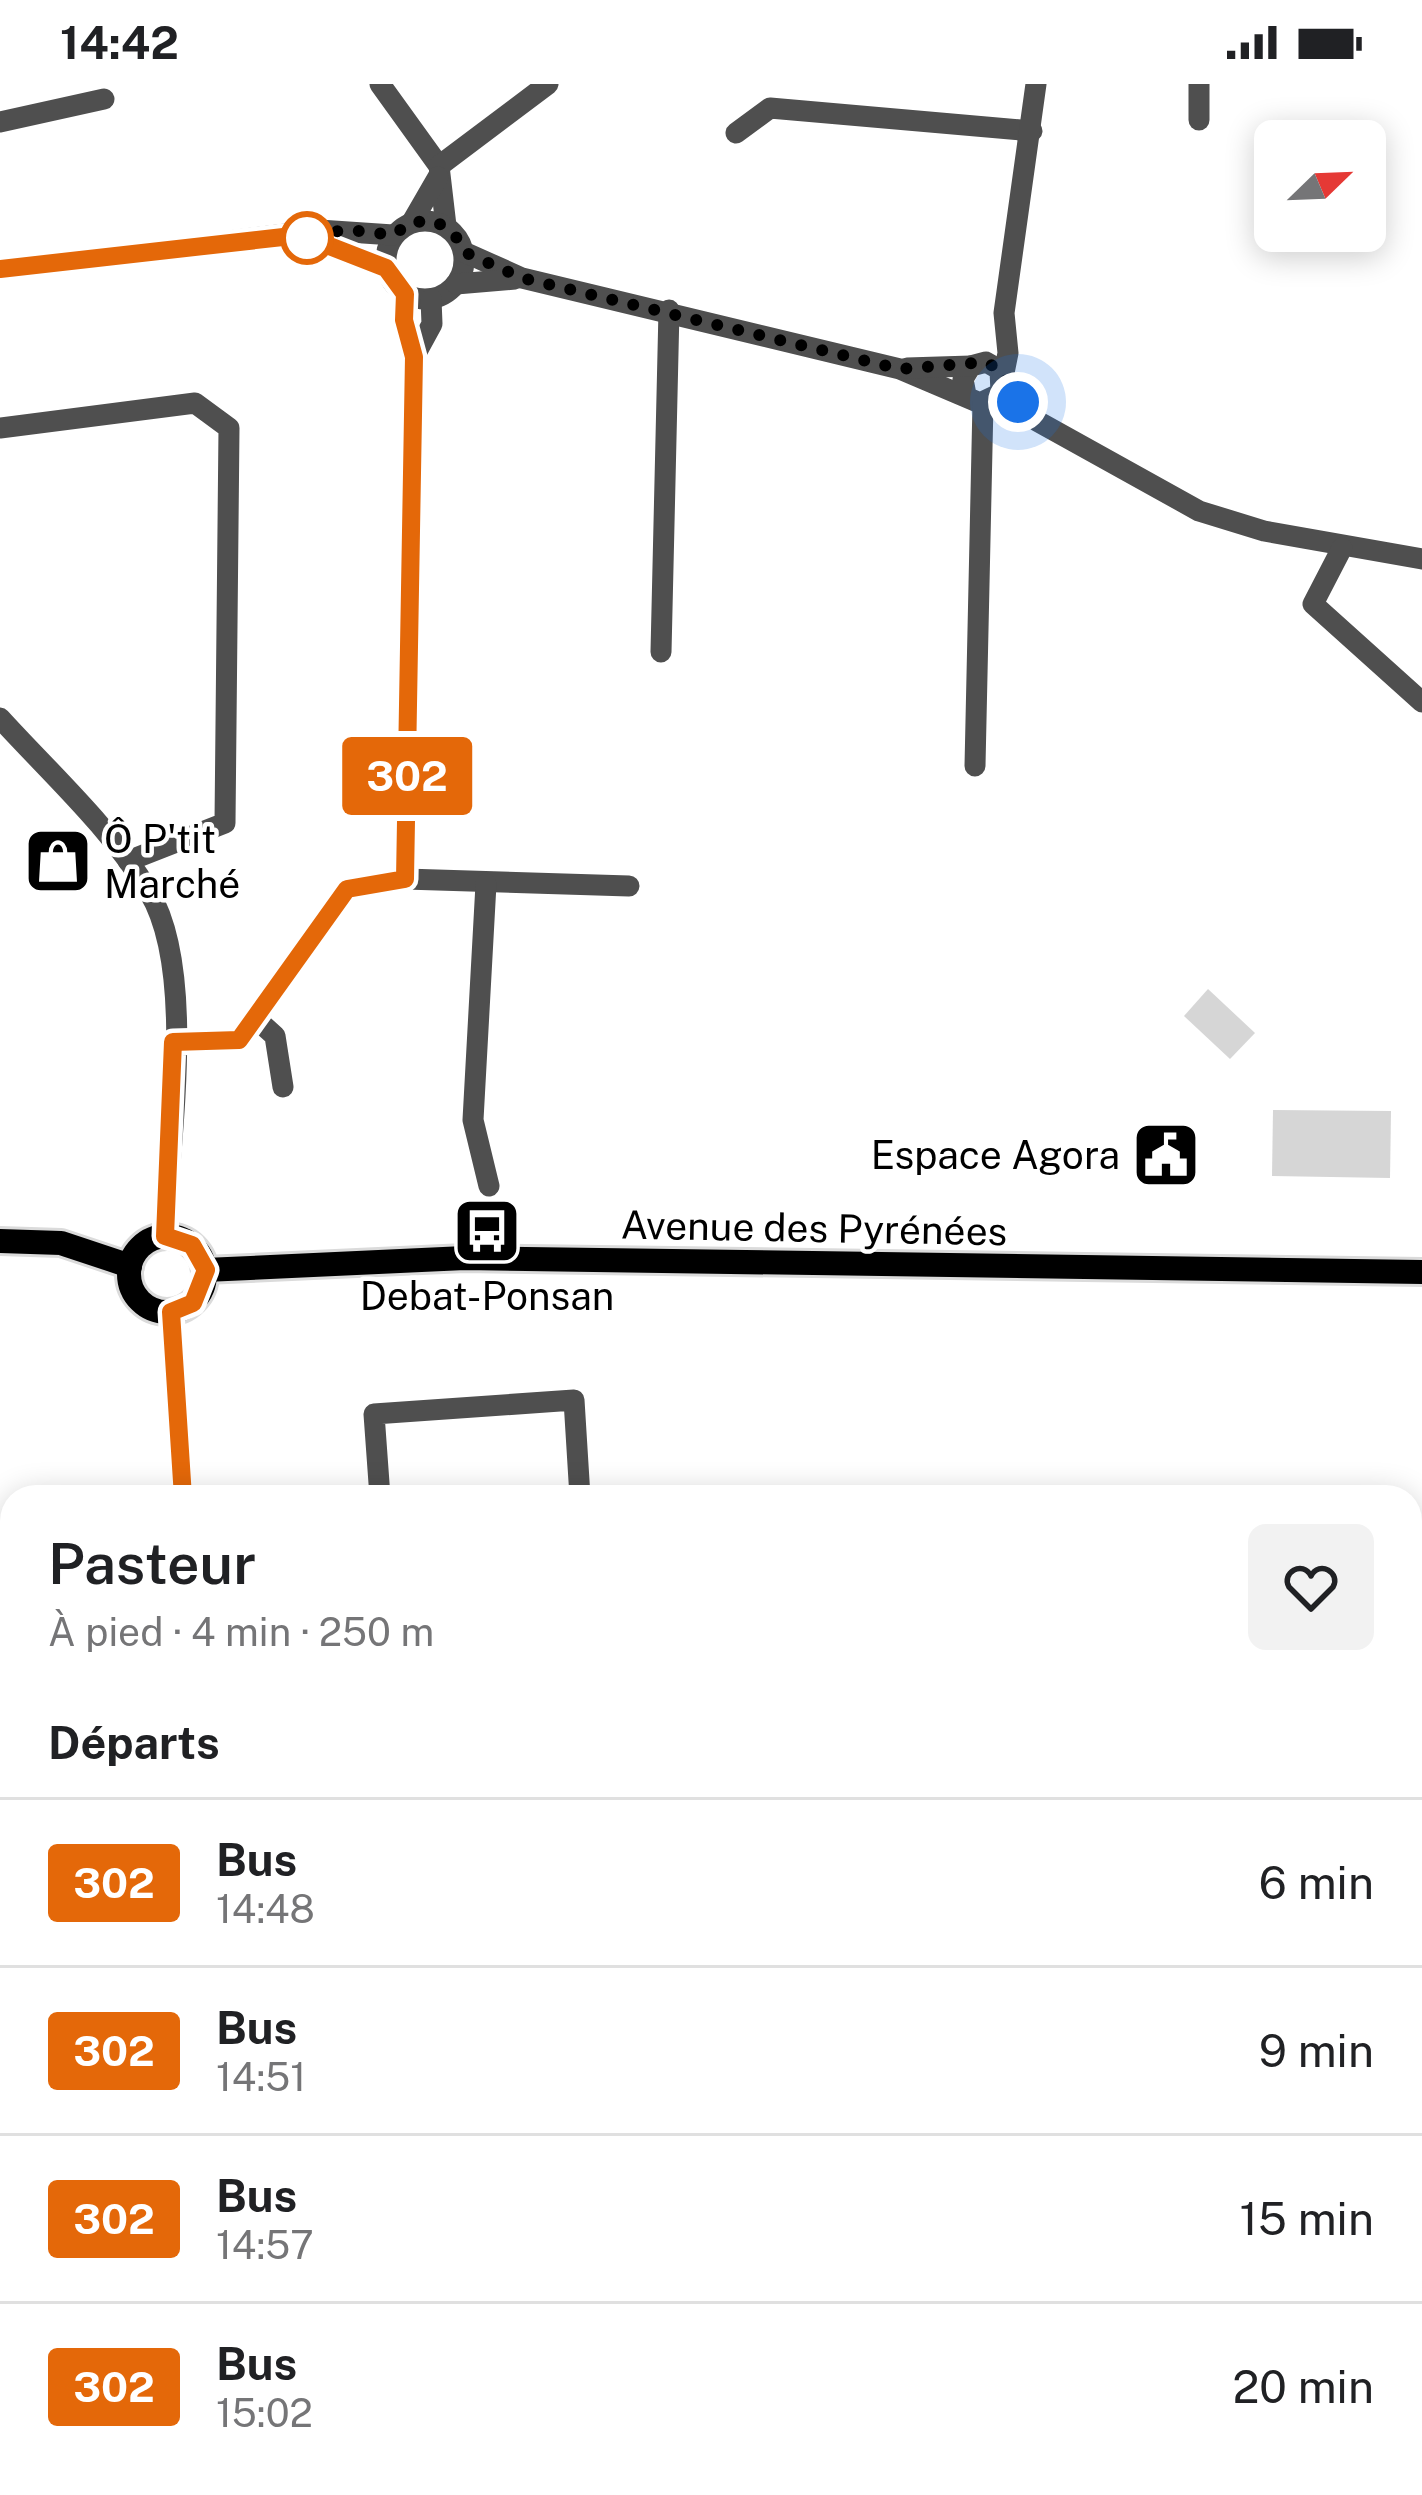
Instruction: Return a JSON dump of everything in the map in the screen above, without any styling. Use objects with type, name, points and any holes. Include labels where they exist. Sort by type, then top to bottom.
[{"type":"main road","points":[[165,1236],[192,1245],[206,1270],[193,1303],[171,1312],[139,1300],[130,1266],[142,1245],[165,1236]]},
{"type":"main road","points":[[0,1241],[62,1243],[130,1266]]},
{"type":"main road","name":"Avenue des Pyrénées","points":[[206,1270],[464,1258],[1422,1272]]},
{"type":"street","points":[[380,84],[439,171],[446,226],[464,252],[522,278],[669,310],[989,393]]},
{"type":"street","points":[[386,268],[402,228],[439,171],[548,84]]},
{"type":"street","points":[[989,393],[1008,353],[1004,313],[1036,84]]},
{"type":"street","points":[[1199,84],[1199,120]]},
{"type":"street","points":[[0,122],[104,99]]},
{"type":"street","points":[[736,133],[770,108],[1032,130]]},
{"type":"street","points":[[0,269],[349,230],[446,226]]},
{"type":"street","points":[[301,235],[386,268],[405,294],[404,320],[414,357],[405,879]]},
{"type":"street","points":[[456,284],[464,252]]},
{"type":"street","points":[[405,294],[431,299],[456,284],[522,278]]},
{"type":"street","points":[[414,357],[432,324],[431,299]]},
{"type":"street","points":[[661,652],[669,310]]},
{"type":"street","points":[[1004,313],[963,379],[1199,511],[1342,548],[1422,559]]},
{"type":"street","points":[[900,369],[994,365],[974,766]]},
{"type":"street","points":[[0,428],[194,403],[229,428],[225,824],[128,861]]},
{"type":"street","points":[[1342,548],[1313,604],[1422,702]]},
{"type":"street","points":[[0,718],[128,861],[151,894],[173,956],[165,1236]]},
{"type":"street","points":[[173,1042],[239,1040],[347,889],[405,879],[629,886]]},
{"type":"street","points":[[486,884],[473,1120],[489,1186]]},
{"type":"street","points":[[255,1018],[274,1036],[283,1087]]},
{"type":"street","points":[[171,1312],[182,1485]]},
{"type":"street","points":[[379,1485],[374,1414],[574,1400],[579,1485]]},
{"type":"shaded area","points":[[1208,989],[1255,1033],[1230,1059],[1184,1016]]},
{"type":"shaded area","points":[[1273,1110],[1391,1111],[1390,1178],[1272,1176]]},
{"type":"bus line","name":"302","points":[[0,269],[301,235],[386,268],[396,288],[405,294],[404,320],[414,357],[405,879],[347,889],[239,1040],[173,1042],[165,1236],[192,1245],[206,1270],[201,1294],[183,1310],[171,1312],[182,1485]]},
{"type":"place","name":"Ô P'tit Marché","points":[[58,861]]},
{"type":"place","name":"Espace Agora","points":[[1166,1155]]},
{"type":"place","name":"Debat-Ponsan","points":[[487,1231]]},
{"type":"route","points":[[307,238],[301,235],[319,230],[393,235],[412,222],[435,221],[454,233],[464,252],[522,278],[651,305],[900,369],[986,362],[1000,370],[1004,386],[1018,402]]}]
